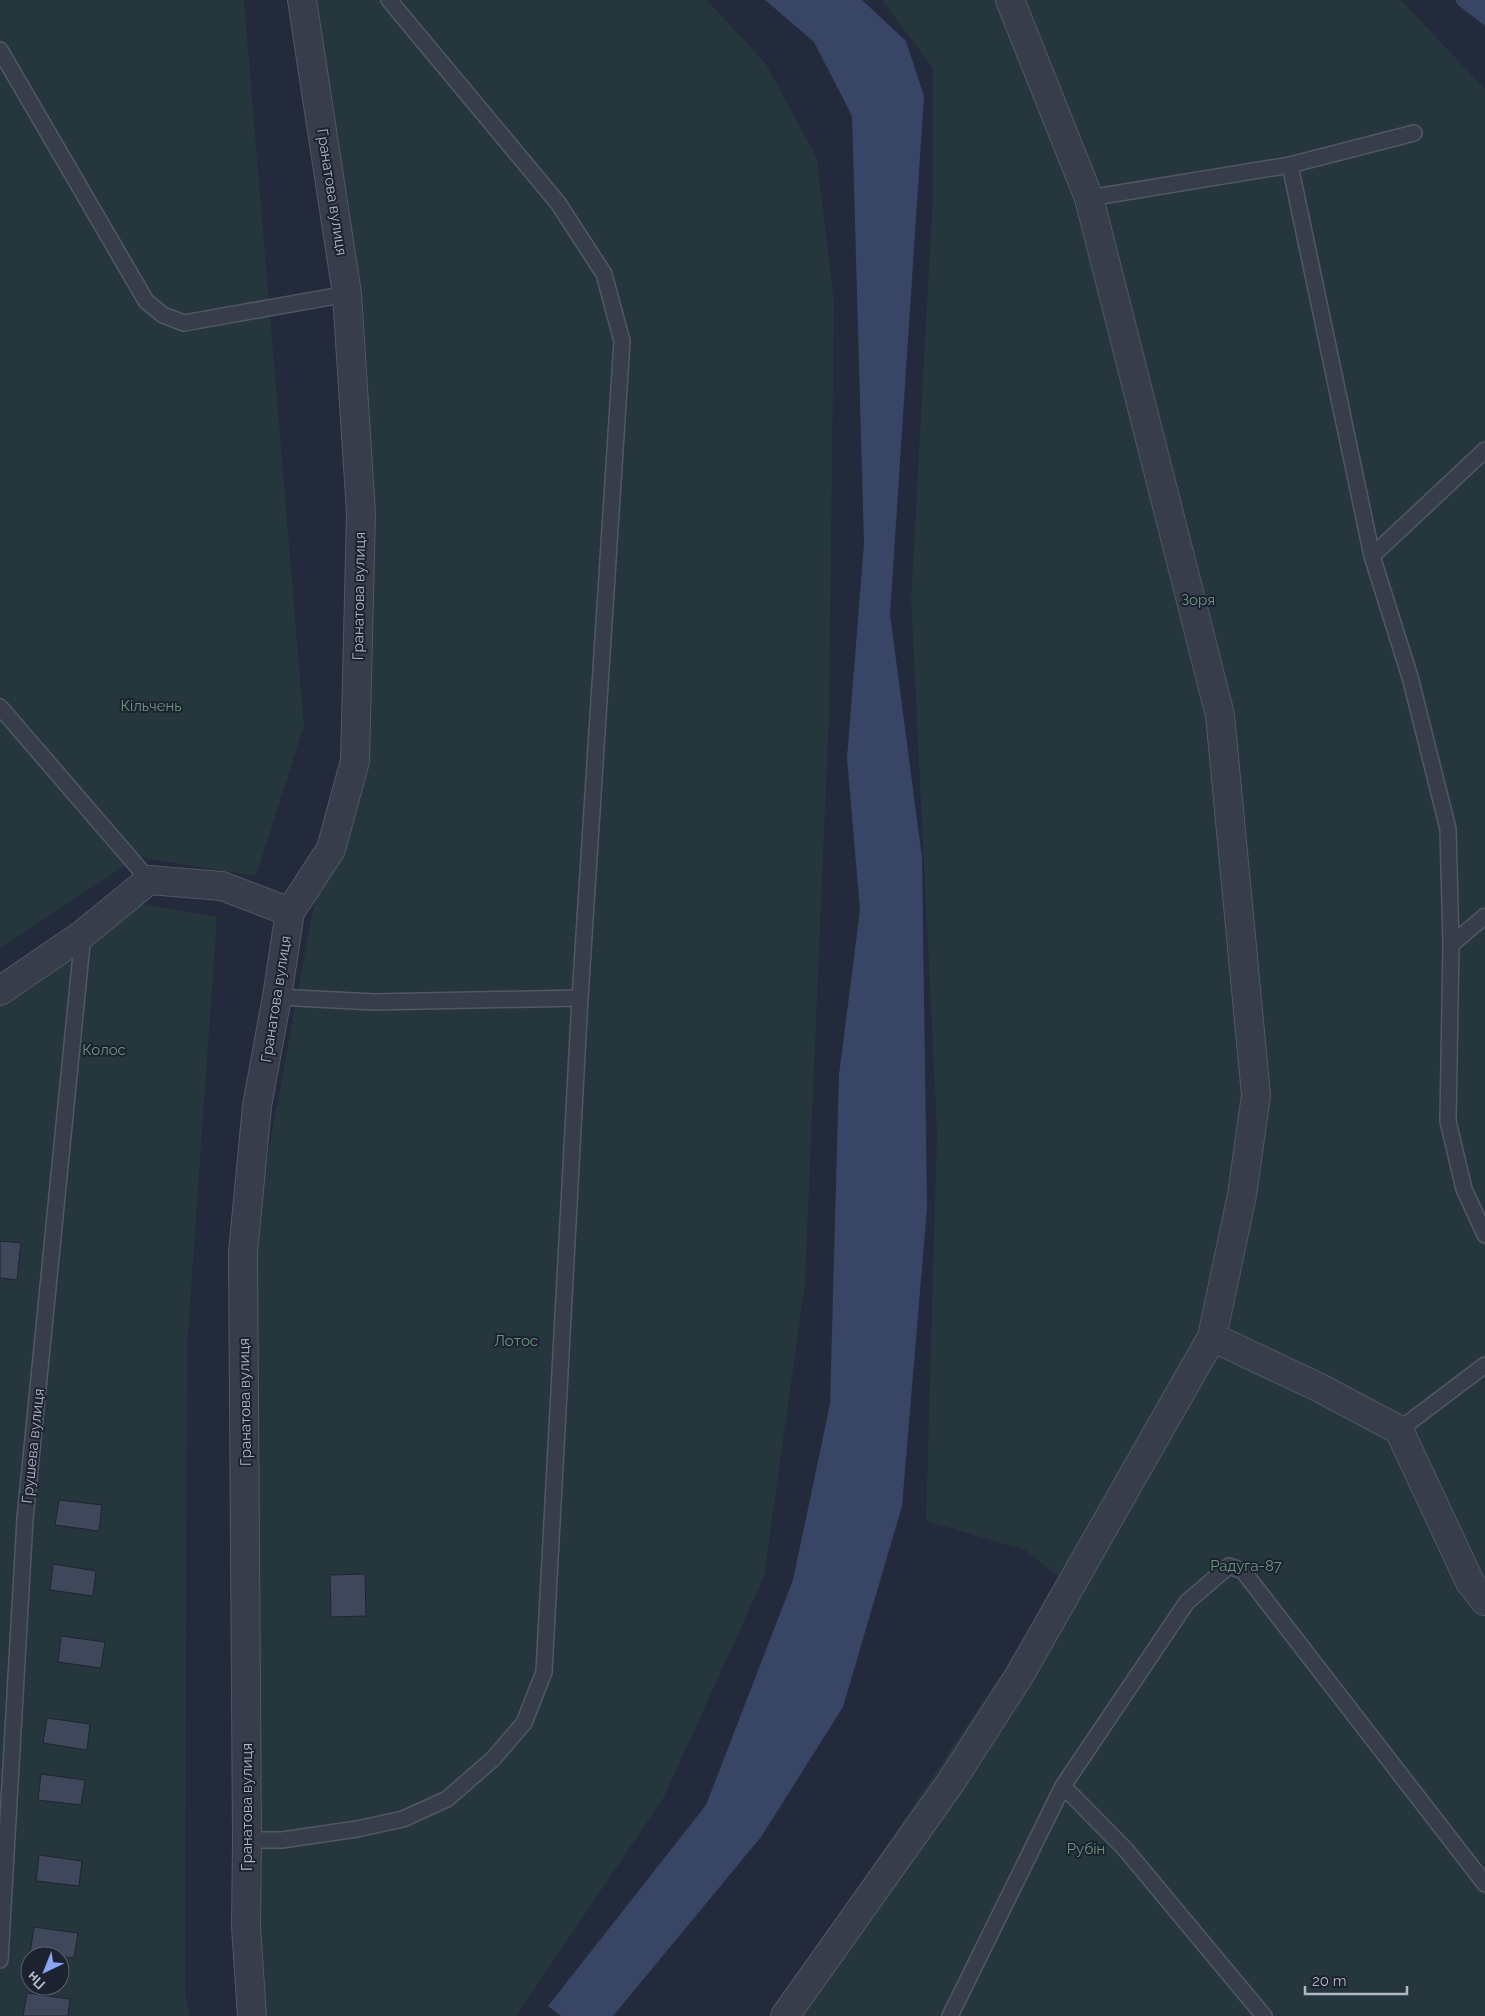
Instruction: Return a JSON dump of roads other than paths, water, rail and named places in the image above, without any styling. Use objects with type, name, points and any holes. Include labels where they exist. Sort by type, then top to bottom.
[{"type":"street","name":"Гранатова вулиця","points":[[252,2016],[246,1927],[248,1840],[242,1252],[257,1106],[290,912],[331,849],[354,761],[361,513],[347,294],[302,0]]},
{"type":"street","points":[[785,2016],[951,1782],[1019,1676],[1212,1337],[1242,1195],[1256,1096],[1220,715],[1089,198],[1010,0]]},
{"type":"street","points":[[0,991],[83,934],[150,880],[222,886],[290,912]]},
{"type":"street","points":[[1212,1337],[1320,1388],[1399,1430],[1470,1582],[1485,1601]]},
{"type":"lane","points":[[248,1840],[292,1838],[357,1829],[403,1819],[447,1799],[493,1759],[524,1724],[544,1672],[580,998],[622,341],[604,274],[558,203],[389,0]]},
{"type":"lane","points":[[0,50],[146,301],[163,315],[184,323],[347,294]]},
{"type":"lane","points":[[1089,198],[1290,165],[1414,133]]},
{"type":"lane","points":[[1290,165],[1372,556],[1410,677],[1448,829],[1451,945],[1448,1120],[1464,1189],[1485,1235]]},
{"type":"lane","points":[[1372,556],[1485,450]]},
{"type":"lane","points":[[0,707],[150,880]]},
{"type":"lane","points":[[1451,945],[1485,916]]},
{"type":"lane","name":"Грушева вулиця","points":[[0,1960],[26,1519],[83,934]]},
{"type":"lane","points":[[277,996],[374,1002],[580,998]]},
{"type":"lane","points":[[1399,1430],[1485,1365]]},
{"type":"lane","points":[[950,2016],[1063,1786],[1187,1602],[1229,1566],[1243,1572],[1485,1884]]},
{"type":"lane","points":[[1063,1786],[1125,1849],[1264,2016]]},
{"type":"water","points":[[765,0],[862,0],[906,41],[924,96],[890,614],[922,858],[927,1208],[902,1506],[843,1707],[761,1837],[613,2016],[561,2016],[548,2006],[706,1805],[793,1580],[830,1404],[839,1075],[860,910],[847,758],[864,543],[852,116],[814,42]]},
{"type":"water","points":[[1455,0],[1485,0],[1485,26],[1458,5]]},
{"type":"park label","name":"Зоря","points":[[1198,600]]},
{"type":"park label","name":"Кільчень","points":[[151,706]]},
{"type":"park label","name":"Колос","points":[[104,1050]]},
{"type":"park label","name":"Лотос","points":[[516,1341]]},
{"type":"park label","name":"Радуга-87","points":[[1246,1566]]},
{"type":"park label","name":"Рубін","points":[[1086,1849]]}]
